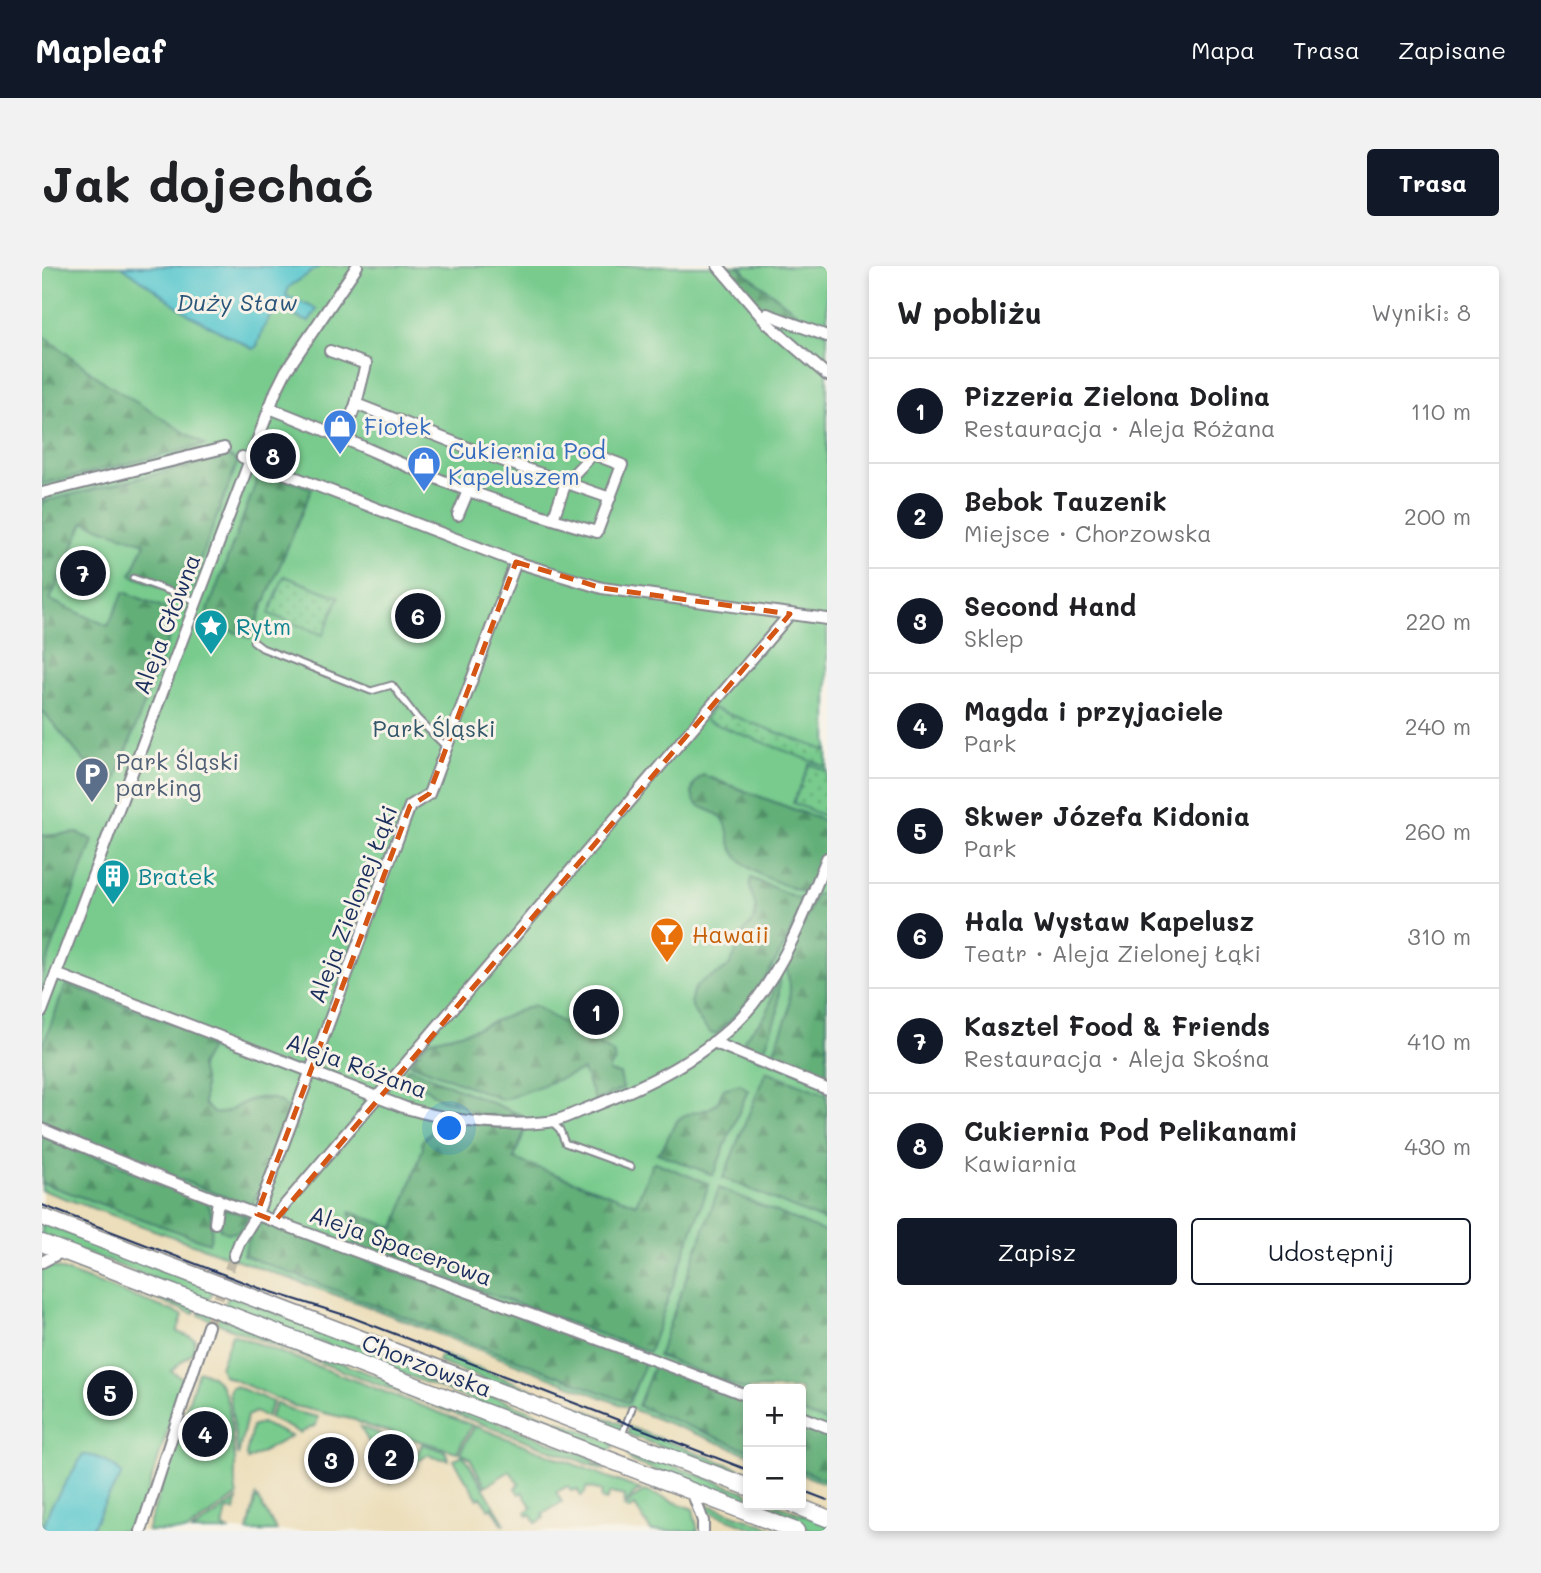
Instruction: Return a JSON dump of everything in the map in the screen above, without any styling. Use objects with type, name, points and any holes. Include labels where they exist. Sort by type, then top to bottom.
[{"type":"main road","name":"Chorzowska","points":[[42,1217],[743,1485]]},
{"type":"main road","name":"Chorzowska","points":[[42,1243],[796,1531]]},
{"type":"main road","points":[[617,1462],[623,1439]]},
{"type":"main road","points":[[806,1510],[827,1518]]},
{"type":"street","name":"Aleja Główna","points":[[42,1011],[197,602],[259,425],[269,408],[272,389],[356,266]]},
{"type":"street","points":[[718,266],[767,323],[827,375]]},
{"type":"street","points":[[767,323],[766,314],[827,336]]},
{"type":"street","points":[[330,351],[366,364],[356,404],[343,438]]},
{"type":"street","points":[[356,404],[481,453],[610,498]]},
{"type":"street","points":[[269,408],[468,491],[553,519],[597,532],[622,465],[593,454],[566,482],[553,519]]},
{"type":"street","points":[[42,493],[224,448]]},
{"type":"street","points":[[247,459],[516,562],[601,588],[827,619]]},
{"type":"street","points":[[458,515],[468,491]]},
{"type":"street","name":"Aleja Zielonej Łąki","points":[[234,1256],[257,1214],[410,806],[429,794],[516,562]]},
{"type":"street","points":[[275,1221],[278,1213],[790,614]]},
{"type":"street","name":"Aleja Różana","points":[[56,974],[425,1113],[499,1123],[552,1122],[612,1099],[662,1075],[713,1042],[752,1005],[782,962],[827,858]]},
{"type":"street","points":[[713,1042],[827,1089]]},
{"type":"street","name":"Aleja Spacerowa","points":[[42,1129],[275,1221],[743,1394]]},
{"type":"street","points":[[215,1223],[218,1199]]},
{"type":"street","points":[[42,1262],[63,1251]]},
{"type":"street","points":[[141,1531],[208,1326]]},
{"type":"street","points":[[806,1419],[827,1427]]},
{"type":"street","points":[[692,1491],[704,1531]]},
{"type":"lane","points":[[133,578],[197,602]]},
{"type":"lane","points":[[253,641],[262,648],[371,691],[392,685],[418,718],[447,747]]},
{"type":"lane","points":[[552,1122],[560,1130],[565,1143],[631,1167]]},
{"type":"lane","points":[[623,1439],[632,1408]]},
{"type":"highlighted area","points":[[516,562],[602,588],[790,614],[275,1221],[257,1214],[410,806],[429,794]]},
{"type":"green space","name":"Park Śląski","points":[[42,266],[827,266],[827,1484],[806,1476],[806,1384],[743,1384],[743,1452],[364,1305],[42,1190]]},
{"type":"green space","points":[[722,266],[740,266],[810,323],[827,323],[827,333],[776,312],[762,310]]},
{"type":"green space","points":[[42,335],[107,384],[205,445],[42,484]]},
{"type":"green space","points":[[229,456],[238,461],[186,597],[131,575],[145,543],[84,522],[50,600],[108,626],[124,592],[178,613],[114,785],[98,778],[42,710],[42,502]]},
{"type":"green space","points":[[260,472],[312,488],[250,638],[204,621]]},
{"type":"green space","points":[[284,576],[339,597],[323,635],[269,614]]},
{"type":"green space","points":[[712,708],[827,751],[827,767],[707,721],[705,719]]},
{"type":"green space","points":[[810,764],[827,771],[827,817],[793,803]]},
{"type":"green space","points":[[703,775],[827,822],[827,849],[811,890],[805,893],[775,881],[755,872],[739,858],[731,846],[723,819],[693,799],[694,785]]},
{"type":"green space","points":[[78,833],[93,840],[42,975],[42,836]]},
{"type":"green space","points":[[751,878],[804,903],[778,957],[757,990],[731,1020],[716,1034],[712,1034],[696,1015],[691,1000],[692,993],[704,980],[728,967],[745,930],[753,921],[756,908],[750,889]]},
{"type":"green space","points":[[827,892],[827,1083],[770,1061],[789,1012],[790,985],[785,963],[816,895]]},
{"type":"green space","points":[[780,971],[778,1011],[761,1059],[746,1052],[744,1040],[766,1014]]},
{"type":"green space","points":[[66,984],[210,1037],[212,1044],[200,1066],[204,1083],[204,1104],[213,1113],[224,1113],[258,1098],[269,1098],[284,1105],[288,1115],[284,1134],[251,1207],[42,1126],[42,1048]]},
{"type":"green space","points":[[533,1005],[613,1053],[615,1061],[609,1072],[620,1074],[623,1089],[595,1101],[583,1070],[503,1100],[410,1063],[428,1041],[473,1030]]},
{"type":"green space","points":[[406,1069],[521,1115],[505,1117],[474,1114],[460,1104],[441,1100],[426,1088],[413,1085],[407,1076]]},
{"type":"green space","points":[[766,1071],[827,1095],[827,1222],[723,1178]]},
{"type":"green space","points":[[740,1084],[748,1090],[713,1175],[657,1153],[679,1119],[712,1107],[719,1101],[723,1089]]},
{"type":"green space","points":[[443,1121],[526,1127],[514,1159],[636,1204],[655,1162],[709,1184],[649,1352],[353,1244],[360,1238],[350,1212],[395,1228],[423,1148],[422,1141]]},
{"type":"green space","points":[[42,1136],[204,1198],[210,1208],[212,1220],[209,1243],[42,1183]]},
{"type":"green space","points":[[719,1188],[827,1233],[827,1422],[806,1414],[806,1384],[743,1384],[743,1389],[658,1356]]},
{"type":"green space","points":[[221,1209],[249,1216],[239,1232],[227,1233],[219,1228]]},
{"type":"green space","points":[[42,1223],[214,1289],[209,1300],[42,1236]]},
{"type":"green space","points":[[264,1223],[646,1361],[629,1403],[243,1255],[254,1226]]},
{"type":"green space","points":[[58,1261],[130,1288],[143,1288],[196,1308],[194,1314]]},
{"type":"green space","points":[[46,1264],[183,1315],[177,1332],[195,1339],[193,1352],[171,1371],[184,1379],[135,1531],[42,1531],[42,1267]]},
{"type":"green space","points":[[229,1295],[612,1442],[614,1447],[609,1451],[603,1450],[224,1306]]},
{"type":"green space","points":[[201,1310],[594,1459],[593,1464],[597,1465],[599,1462],[604,1470],[232,1329],[199,1315]]},
{"type":"green space","points":[[232,1334],[472,1425],[457,1452],[355,1420],[294,1406],[223,1375],[220,1367]]},
{"type":"green space","points":[[441,1354],[624,1425],[619,1431],[438,1362]]},
{"type":"green space","points":[[655,1363],[743,1398],[743,1448],[638,1406]]},
{"type":"green space","points":[[201,1371],[218,1381],[226,1398],[235,1457],[237,1496],[187,1531],[147,1531],[198,1372]]},
{"type":"green space","points":[[235,1386],[273,1402],[266,1417],[255,1412],[247,1416],[238,1456],[229,1392],[231,1387]]},
{"type":"green space","points":[[276,1403],[296,1412],[318,1417],[316,1425],[300,1433],[269,1418]]},
{"type":"green space","points":[[261,1423],[291,1436],[248,1460],[246,1455],[252,1427]]},
{"type":"green space","points":[[806,1423],[827,1431],[827,1480],[806,1472]]},
{"type":"green space","points":[[475,1426],[641,1490],[624,1506],[625,1496],[610,1493],[606,1501],[601,1499],[602,1491],[587,1487],[581,1496],[577,1489],[571,1491],[568,1486],[556,1492],[562,1502],[543,1514],[544,1518],[536,1523],[531,1514],[528,1516],[526,1512],[532,1508],[522,1492],[519,1494],[515,1488],[519,1484],[510,1471],[485,1486],[470,1458],[460,1452]]},
{"type":"green space","points":[[360,1427],[379,1433],[389,1446],[387,1454],[378,1457]]},
{"type":"green space","points":[[629,1427],[743,1470],[743,1478],[628,1434]]},
{"type":"green space","points":[[422,1444],[445,1451],[449,1460],[429,1454],[417,1462],[418,1465],[390,1483],[386,1473],[395,1470],[395,1460],[404,1455],[417,1454]]},
{"type":"green space","points":[[630,1450],[743,1491],[743,1504],[631,1461],[627,1454]]},
{"type":"green space","points":[[462,1455],[505,1524],[503,1525],[492,1507],[489,1509],[481,1497],[478,1499],[454,1460]]},
{"type":"green space","points":[[645,1491],[693,1509],[698,1531],[651,1531],[635,1506],[629,1510],[626,1508]]},
{"type":"green space","points":[[256,1496],[277,1531],[248,1531]]},
{"type":"green space","points":[[237,1500],[235,1511],[227,1510],[223,1527],[231,1531],[192,1531]]},
{"type":"green space","points":[[703,1503],[780,1531],[760,1531],[702,1509]]},
{"type":"green space","points":[[759,1510],[791,1510],[827,1524],[827,1531],[814,1531]]},
{"type":"water","name":"Duży Staw","points":[[122,266],[320,266],[289,287],[286,296],[317,309],[309,322],[284,312],[272,312],[257,346],[253,349],[191,316]]},
{"type":"water","points":[[83,1455],[108,1463],[121,1473],[120,1478],[91,1531],[42,1531],[50,1508]]},
{"type":"tunnel","points":[[208,1326],[234,1256]]},
{"type":"tram line","points":[[42,1205],[259,1288],[351,1317],[743,1468]]},
{"type":"tram line","points":[[806,1492],[827,1500]]},
{"type":"place","name":"Cukiernia Pod Pelikanami","points":[[273,456]]},
{"type":"place","name":"Fiołek","points":[[340,456]]},
{"type":"place","name":"Cukiernia Pod Kapeluszem","points":[[424,493]]},
{"type":"place","name":"Kasztel Food & Friends","points":[[83,573]]},
{"type":"place","name":"Hala Wystaw Kapelusz","points":[[418,616]]},
{"type":"place","name":"Rytm","points":[[211,656]]},
{"type":"place","name":"Park Śląski parking","points":[[92,804]]},
{"type":"place","name":"Bratek","points":[[113,906]]},
{"type":"place","name":"Hawaii","points":[[667,964]]},
{"type":"place","name":"Pizzeria Zielona Dolina","points":[[596,1012]]},
{"type":"place","name":"Skwer Józefa Kidonia","points":[[110,1393]]},
{"type":"place","name":"Magda i przyjaciele","points":[[205,1434]]},
{"type":"place","name":"Bebok Tauzenik","points":[[391,1457]]},
{"type":"place","name":"Second Hand","points":[[331,1460]]}]
